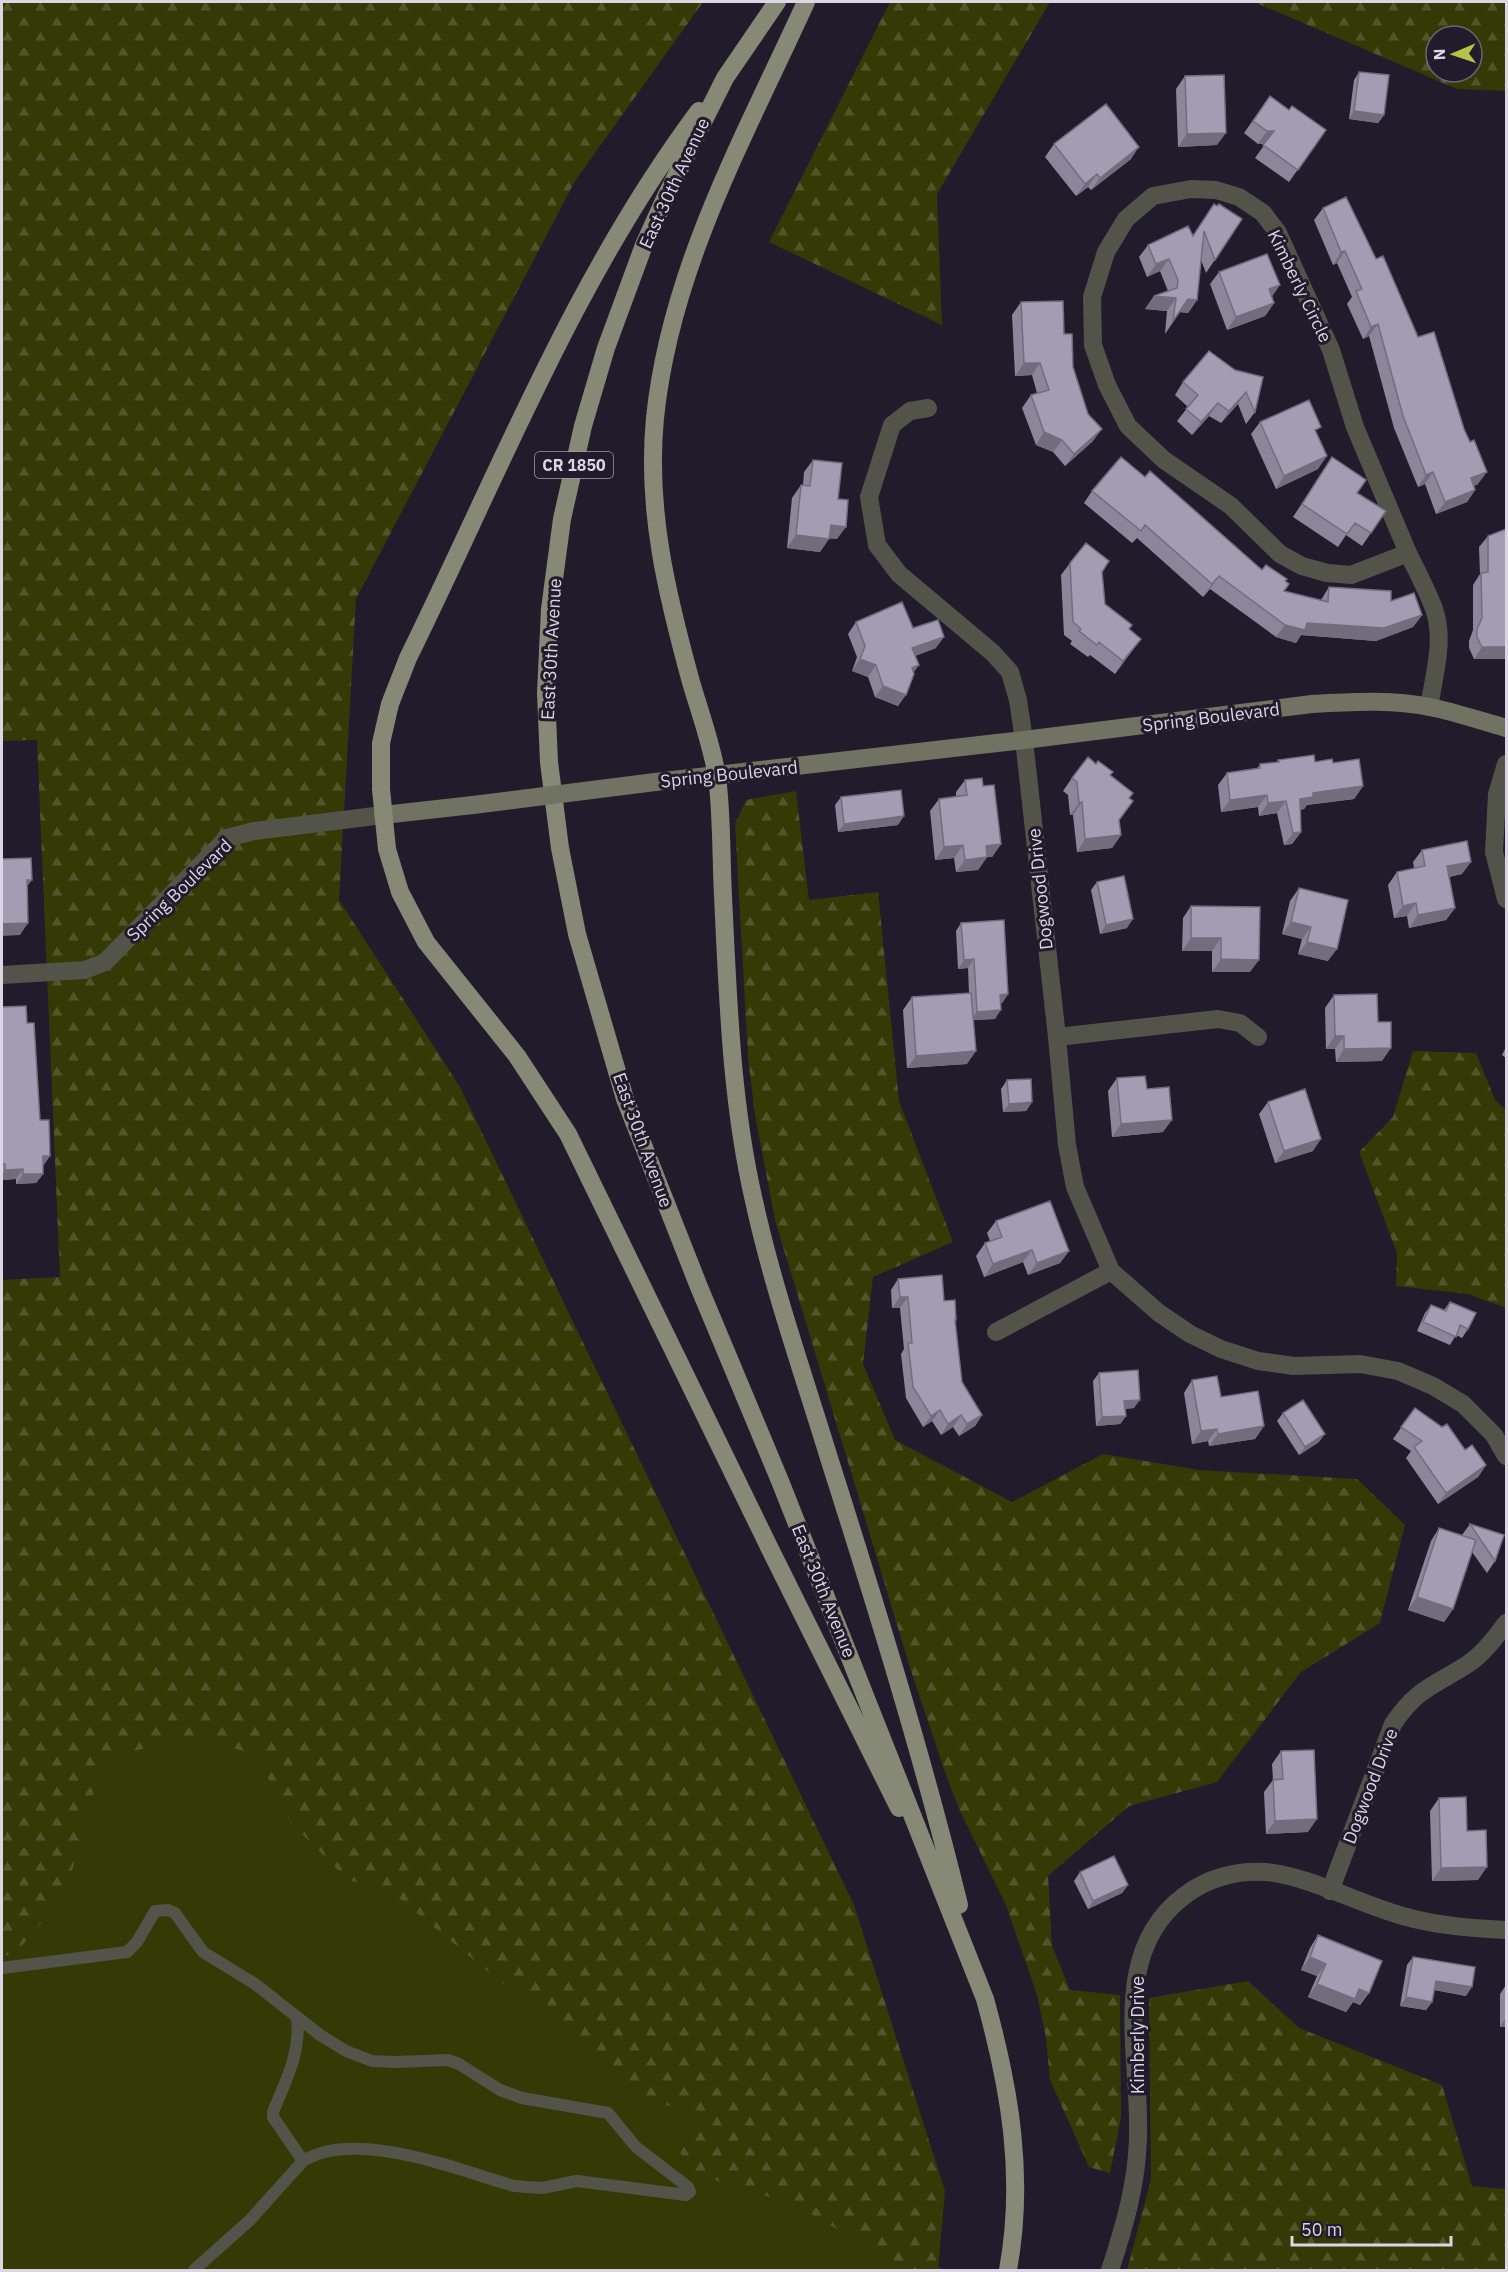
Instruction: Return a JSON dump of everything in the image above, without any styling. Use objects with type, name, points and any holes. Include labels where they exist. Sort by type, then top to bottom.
[{"type":"main road","name":"East 30th Avenue","points":[[777,2],[725,78],[644,245],[606,348],[583,426],[562,519],[550,609],[546,693],[549,762],[560,848],[577,934],[629,1109],[975,1971],[1001,2058],[1010,2111],[1015,2166],[1014,2215],[1008,2271]]},
{"type":"main road","points":[[806,2],[726,170],[698,242],[676,313],[655,419],[653,484],[657,540],[670,604],[717,776],[730,1023],[738,1110],[753,1197],[774,1281],[907,1705],[933,1798],[975,1971]]},
{"type":"main road","points":[[725,78],[657,169],[584,292],[408,658],[390,704],[381,743],[383,815],[387,849],[400,892],[426,942],[517,1056],[568,1134],[785,1580],[874,1759],[945,1894]]},
{"type":"street","name":"Kimberly Circle","points":[[1408,553],[1351,575],[1327,573],[1302,566],[1280,554],[1231,506],[1164,460],[1128,426],[1107,385],[1093,345],[1092,297],[1106,252],[1126,219],[1153,196],[1191,189],[1216,190],[1239,197],[1263,213],[1278,233],[1331,350],[1355,427],[1434,609],[1437,620],[1437,651],[1429,707]]},
{"type":"street","name":"Dogwood Drive","points":[[928,408],[910,411],[892,425],[869,497],[877,545],[899,574],[993,653],[1010,672],[1018,700],[1024,740],[1067,1145],[1075,1187],[1111,1271],[1159,1313],[1190,1334],[1221,1349],[1258,1361],[1294,1366],[1360,1364],[1398,1371],[1433,1386],[1463,1404],[1494,1435],[1506,1456]]},
{"type":"street","name":"Spring Boulevard","points":[[2,975],[86,970],[105,962],[227,838],[254,831],[1312,704],[1372,702],[1429,707],[1506,728]]},
{"type":"street","points":[[1506,764],[1497,794],[1494,852],[1506,899]]},
{"type":"street","points":[[1057,1037],[1218,1019],[1240,1023],[1258,1037]]},
{"type":"street","points":[[996,1332],[1111,1271]]},
{"type":"street","name":"Dogwood Drive","points":[[1330,1891],[1393,1724],[1417,1695],[1468,1663],[1488,1647],[1506,1623]]},
{"type":"street","name":"Kimberly Drive","points":[[1110,2271],[1122,2234],[1135,2170],[1138,2138],[1134,2008],[1136,1971],[1145,1941],[1176,1901],[1194,1888],[1218,1878],[1244,1872],[1267,1872],[1288,1876],[1393,1913],[1462,1928],[1506,1930]]},
{"type":"lane","points":[[2,1968],[127,1952],[137,1942],[155,1911],[168,1910],[175,1914],[203,1952],[255,1984],[316,2032],[346,2051],[372,2061],[448,2060],[459,2064],[500,2090],[522,2098],[608,2114],[636,2147],[688,2187],[690,2192],[686,2195],[577,2181],[531,2188],[514,2186],[411,2155],[378,2149],[327,2152],[303,2161],[250,2220],[194,2271]]},
{"type":"lane","points":[[297,2018],[298,2031],[293,2066],[273,2112],[273,2117],[303,2161]]},
{"type":"green space","points":[[2,2],[703,2],[575,181],[356,599],[339,900],[460,1087],[854,1905],[945,2191],[938,2270],[909,2270],[795,2205],[690,2172],[680,2152],[692,2124],[686,2113],[638,2093],[606,2076],[557,2028],[390,1891],[348,1880],[291,1823],[257,1756],[199,1736],[103,1758],[66,1893],[16,1953],[2,1956],[2,1280],[60,1277],[37,740],[2,741]]},
{"type":"green space","points":[[890,2],[1050,2],[937,194],[942,325],[769,242]]},
{"type":"green space","points":[[1254,2],[1506,2],[1506,91],[1457,89],[1445,84],[1484,84],[1484,24],[1424,24],[1424,75]]},
{"type":"green space","points":[[796,791],[809,900],[878,892],[899,1101],[953,1242],[873,1277],[863,1364],[895,1440],[1012,1502],[1103,1454],[1199,1470],[1357,1479],[1405,1525],[1380,1623],[1301,1672],[1217,1782],[1129,1806],[1048,1876],[1052,1946],[1070,1990],[1120,1995],[1121,2117],[1110,2173],[1089,2167],[1050,2080],[1046,2038],[1037,1995],[1006,1905],[960,1811],[947,1778],[911,1671],[775,1220],[755,1115],[748,1057],[735,824],[746,800]]},
{"type":"green space","points":[[1413,1051],[1476,1053],[1495,1100],[1506,1110],[1506,1308],[1468,1294],[1396,1286],[1397,1253],[1359,1152],[1393,1117]]},
{"type":"green space","points":[[2,1615],[277,1734],[943,2270],[2,2270]]},
{"type":"green space","points":[[1248,1981],[1299,2028],[1442,2085],[1472,2186],[1506,2189],[1506,2270],[1127,2270],[1151,2179],[1149,1998]]},
{"type":"building","points":[[1359,72],[1389,75],[1384,115],[1354,111]]},
{"type":"building","points":[[1224,75],[1226,133],[1187,134],[1185,76]]},
{"type":"building","points":[[1270,96],[1289,110],[1292,106],[1326,130],[1298,170],[1263,145],[1274,131],[1267,131],[1253,121]]},
{"type":"building","points":[[1106,104],[1139,147],[1100,178],[1097,174],[1085,184],[1054,144]]},
{"type":"building","points":[[1346,197],[1376,259],[1383,256],[1418,337],[1434,332],[1464,429],[1470,442],[1474,440],[1487,472],[1471,478],[1475,490],[1445,502],[1433,472],[1426,475],[1403,416],[1378,324],[1371,327],[1356,291],[1362,289],[1345,251],[1341,252],[1323,208]]},
{"type":"building","points":[[1214,204],[1217,206],[1219,204],[1242,219],[1215,260],[1204,231],[1197,300],[1188,299],[1173,321],[1176,298],[1154,296],[1177,288],[1178,280],[1169,259],[1156,264],[1148,245],[1188,226],[1193,236]]},
{"type":"building","points":[[1267,254],[1280,285],[1269,289],[1274,303],[1236,317],[1219,272]]},
{"type":"building","points":[[1063,301],[1064,334],[1072,334],[1073,367],[1088,414],[1102,429],[1074,454],[1062,440],[1044,432],[1031,395],[1049,390],[1040,363],[1024,363],[1021,302]]},
{"type":"building","points":[[1209,351],[1235,370],[1263,377],[1255,412],[1246,392],[1229,411],[1218,403],[1201,422],[1186,409],[1198,395],[1183,382]]},
{"type":"building","points":[[1309,400],[1321,427],[1315,430],[1327,456],[1284,476],[1260,422]]},
{"type":"building","points":[[1121,457],[1145,477],[1150,471],[1262,570],[1266,565],[1287,579],[1285,581],[1289,584],[1284,591],[1328,602],[1329,587],[1391,591],[1391,601],[1414,593],[1422,615],[1384,628],[1307,623],[1305,630],[1285,625],[1219,576],[1212,584],[1145,525],[1141,531],[1092,491]]},
{"type":"building","points":[[1332,457],[1366,480],[1357,493],[1386,511],[1371,533],[1355,523],[1347,534],[1302,504]]},
{"type":"building","points":[[813,460],[842,463],[838,499],[848,500],[846,527],[831,525],[829,539],[796,535],[801,485],[810,486]]},
{"type":"building","points":[[1506,529],[1506,647],[1482,647],[1477,637],[1477,629],[1482,618],[1481,573],[1488,572],[1488,536]]},
{"type":"building","points":[[1086,543],[1109,561],[1102,572],[1105,604],[1132,625],[1129,629],[1141,639],[1123,661],[1099,642],[1097,645],[1079,631],[1081,629],[1073,622],[1070,563]]},
{"type":"building","points":[[902,602],[913,628],[938,620],[944,637],[912,648],[919,665],[912,668],[914,674],[906,695],[883,686],[876,665],[860,659],[865,646],[856,622]]},
{"type":"building","points":[[1314,755],[1315,762],[1332,759],[1333,763],[1359,759],[1363,786],[1313,793],[1313,797],[1300,799],[1301,832],[1293,833],[1286,801],[1268,803],[1267,795],[1230,800],[1227,773],[1260,768],[1260,764],[1279,762],[1278,760]]},
{"type":"building","points":[[1088,757],[1096,764],[1098,761],[1113,772],[1110,775],[1133,793],[1129,798],[1133,801],[1119,820],[1121,835],[1085,839],[1082,802],[1079,803],[1077,782],[1072,778]]},
{"type":"building","points":[[982,778],[983,786],[994,785],[1001,844],[986,846],[987,857],[965,860],[963,845],[944,847],[939,799],[967,795],[965,780]]},
{"type":"building","points":[[901,790],[904,816],[844,824],[841,797]]},
{"type":"building","points":[[1467,841],[1471,862],[1447,866],[1455,908],[1418,915],[1416,903],[1403,906],[1397,872],[1425,866],[1422,850]]},
{"type":"building","points":[[31,858],[32,880],[27,880],[28,923],[2,924],[2,859]]},
{"type":"building","points":[[1124,876],[1133,919],[1106,925],[1097,882]]},
{"type":"building","points":[[1299,888],[1348,900],[1337,949],[1307,942],[1311,927],[1291,922]]},
{"type":"building","points":[[1191,906],[1260,907],[1259,960],[1221,959],[1221,938],[1191,938]]},
{"type":"building","points":[[1004,920],[1008,994],[1000,995],[1001,1010],[977,1012],[974,959],[964,960],[961,923]]},
{"type":"building","points":[[971,993],[976,1051],[916,1056],[912,997]]},
{"type":"building","points":[[1377,994],[1378,1022],[1391,1022],[1391,1048],[1344,1049],[1344,1036],[1335,1036],[1334,995]]},
{"type":"building","points":[[26,1006],[27,1023],[34,1023],[40,1120],[49,1120],[50,1156],[43,1156],[43,1174],[23,1174],[23,1169],[5,1170],[5,1164],[2,1164],[2,1007]]},
{"type":"building","points":[[1145,1076],[1147,1089],[1169,1087],[1172,1120],[1121,1124],[1117,1078]]},
{"type":"building","points":[[1031,1079],[1032,1102],[1009,1104],[1007,1080]]},
{"type":"building","points":[[1305,1089],[1321,1139],[1284,1151],[1268,1102]]},
{"type":"building","points":[[1050,1201],[1069,1251],[1037,1263],[1032,1250],[993,1264],[985,1243],[1002,1237],[996,1221]]},
{"type":"building","points":[[942,1275],[944,1301],[955,1300],[962,1382],[982,1415],[967,1424],[961,1415],[948,1424],[940,1410],[931,1416],[913,1387],[908,1343],[912,1343],[908,1297],[900,1297],[898,1279]]},
{"type":"building","points":[[1450,1302],[1476,1313],[1468,1329],[1460,1325],[1456,1337],[1423,1322],[1431,1305],[1446,1311]]},
{"type":"building","points":[[1138,1370],[1140,1400],[1124,1401],[1126,1416],[1102,1417],[1099,1373]]},
{"type":"building","points":[[1217,1376],[1221,1397],[1258,1391],[1264,1426],[1218,1434],[1217,1429],[1201,1431],[1192,1380]]},
{"type":"building","points":[[1303,1400],[1325,1434],[1305,1447],[1283,1413]]},
{"type":"building","points":[[1415,1408],[1442,1427],[1447,1424],[1465,1450],[1472,1445],[1486,1465],[1446,1493],[1414,1447],[1422,1441],[1401,1427]]},
{"type":"building","points":[[1470,1524],[1504,1535],[1495,1561]]},
{"type":"building","points":[[1439,1528],[1476,1540],[1453,1609],[1417,1597]]},
{"type":"building","points":[[1314,1750],[1317,1819],[1275,1821],[1273,1780],[1283,1779],[1281,1751]]},
{"type":"building","points":[[1466,1797],[1467,1831],[1486,1830],[1487,1867],[1441,1868],[1439,1798]]},
{"type":"building","points":[[1114,1856],[1128,1885],[1093,1901],[1080,1872]]},
{"type":"building","points":[[1318,1935],[1382,1961],[1369,1993],[1359,1989],[1355,1999],[1317,1984],[1326,1964],[1310,1957]]},
{"type":"building","points":[[1413,1957],[1475,1967],[1472,1987],[1436,1981],[1432,2002],[1406,1997]]}]
